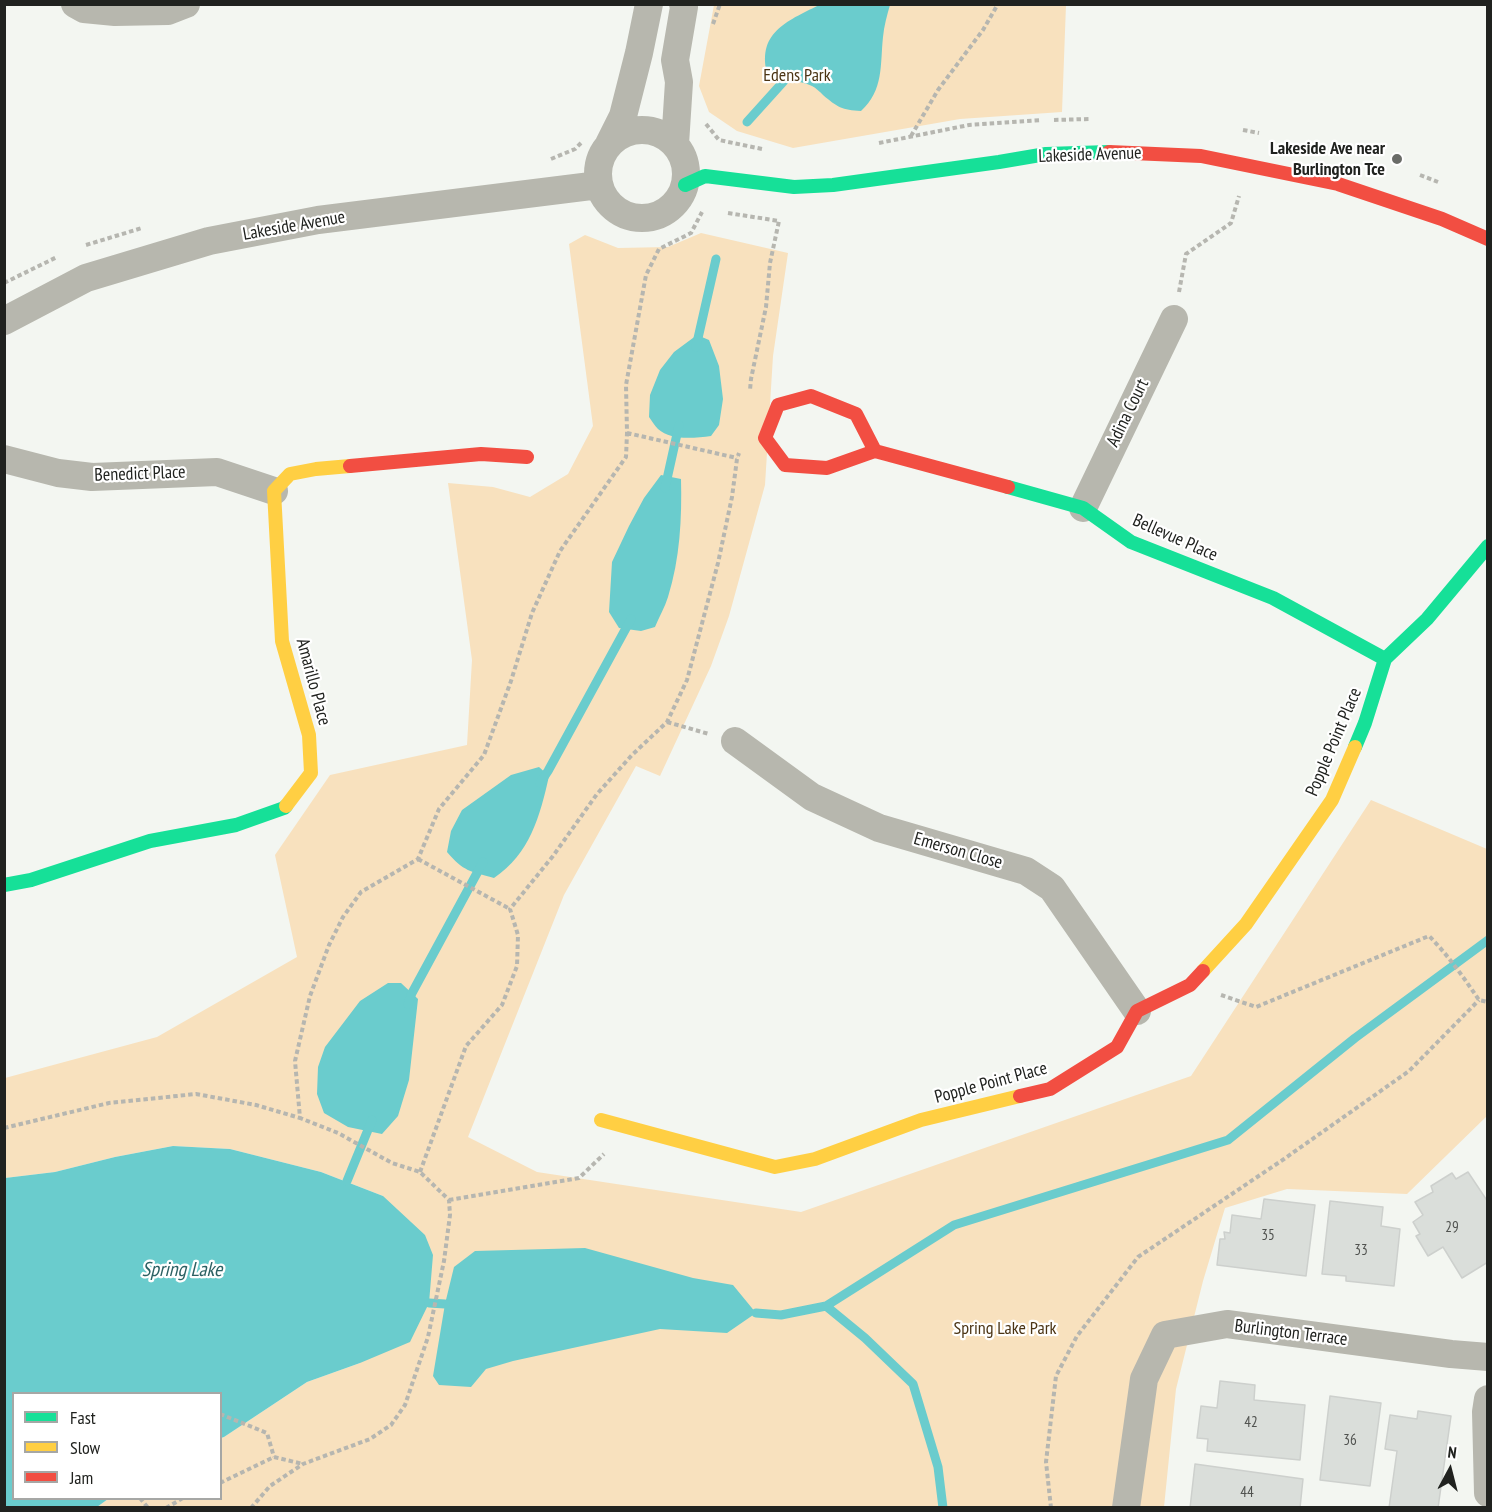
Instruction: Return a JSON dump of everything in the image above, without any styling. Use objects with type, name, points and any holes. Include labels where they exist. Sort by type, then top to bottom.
[{"type":"street","points":[[75,4],[84,9],[115,12],[168,11],[186,4]]},
{"type":"street","points":[[596,143],[623,116],[649,4]]},
{"type":"street","points":[[675,144],[679,82],[675,60],[683,4]]},
{"type":"street","points":[[646,130],[659,134],[675,144],[684,161],[686,173],[685,185],[679,198],[669,209],[656,216],[642,218],[627,216],[614,209],[605,198],[599,185],[598,171],[601,156],[596,143],[632,131],[646,130]]},
{"type":"street","name":"Lakeside Avenue","points":[[685,185],[705,176],[794,187],[833,185],[1046,154],[1122,152],[1201,156],[1338,184],[1442,219],[1488,239]]},
{"type":"street","name":"Lakeside Avenue","points":[[4,321],[86,278],[208,241],[318,220],[599,185]]},
{"type":"street","name":"Adina Court","points":[[1083,508],[1174,319]]},
{"type":"street","points":[[811,396],[856,414],[875,451],[827,468],[785,465],[765,438],[778,405],[811,396]]},
{"type":"street","name":"Bellevue Place","points":[[875,451],[1083,508],[1131,542],[1273,598],[1385,659]]},
{"type":"street","points":[[274,491],[290,474],[316,470],[481,454],[527,457]]},
{"type":"street","name":"Benedict Place","points":[[4,459],[58,473],[92,477],[217,472],[274,491]]},
{"type":"street","name":"Amarillo Place","points":[[4,885],[31,880],[150,841],[236,825],[284,808],[311,773],[309,735],[282,641],[274,491]]},
{"type":"street","name":"Popple Point Place","points":[[601,1120],[775,1167],[815,1159],[921,1120],[1050,1089],[1117,1047],[1137,1011],[1190,985],[1246,924],[1332,800],[1365,723],[1385,659],[1427,619],[1488,546]]},
{"type":"street","name":"Emerson Close","points":[[735,741],[812,797],[879,828],[1026,871],[1052,888],[1137,1011]]},
{"type":"street","name":"Burlington Terrace","points":[[1126,1508],[1144,1379],[1165,1335],[1227,1324],[1488,1358]]},
{"type":"street","points":[[1488,1399],[1486,1412],[1488,1493]]},
{"type":"path","points":[[911,137],[938,90],[983,30],[998,4]]},
{"type":"path","points":[[544,160],[596,143]]},
{"type":"path","points":[[1174,319],[1186,254],[1232,223],[1247,164]]},
{"type":"path","points":[[300,1118],[295,1061],[310,996],[329,945],[343,917],[361,891],[418,858],[439,809],[484,755],[511,681],[532,613],[560,552],[626,456],[626,385],[646,275],[659,249],[691,233],[703,210]]},
{"type":"path","points":[[725,213],[779,221],[750,390]]},
{"type":"path","points":[[81,246],[151,225]]},
{"type":"path","points":[[4,283],[61,255]]},
{"type":"path","points":[[627,433],[737,459]]},
{"type":"path","points":[[510,909],[553,856],[597,794],[632,755],[667,722],[687,681],[708,604],[740,451]]},
{"type":"path","points":[[667,722],[735,741]]},
{"type":"path","points":[[418,858],[510,909],[518,935],[517,966],[502,1005],[466,1046],[420,1172]]},
{"type":"path","points":[[1190,985],[1256,1007],[1428,936],[1436,943],[1479,1000],[1488,1002]]},
{"type":"path","points":[[1051,1508],[1046,1462],[1056,1376],[1077,1336],[1138,1257],[1284,1159],[1409,1071],[1479,1000]]},
{"type":"path","points":[[4,1128],[108,1102],[196,1094],[256,1105],[300,1118],[338,1133],[392,1163],[420,1172],[449,1200],[450,1215],[444,1261],[428,1337],[405,1406],[391,1425],[370,1439],[303,1464],[270,1486],[251,1508]]},
{"type":"path","points":[[449,1200],[579,1178],[630,1128]]},
{"type":"path","points":[[222,1415],[267,1433],[274,1457]]},
{"type":"path","points":[[222,1482],[274,1457],[303,1464]]},
{"type":"path","points":[[166,1508],[180,1500]]},
{"type":"green space","name":"Edens Park","points":[[714,5],[1066,5],[1062,112],[960,119],[793,148],[737,131],[709,112],[699,86]]},
{"type":"green space","name":"Spring Lake Park","points":[[701,233],[788,253],[773,356],[765,485],[729,616],[711,666],[660,776],[636,766],[564,895],[468,1137],[537,1172],[801,1212],[1191,1076],[1371,800],[1487,849],[1487,1116],[1407,1194],[1287,1189],[1225,1208],[1203,1281],[1176,1389],[1164,1507],[97,1507],[107,1500],[222,1500],[222,1438],[307,1382],[360,1363],[383,1196],[321,1172],[230,1149],[173,1146],[55,1172],[5,1178],[5,1078],[157,1037],[297,957],[275,855],[330,775],[467,745],[472,660],[448,483],[493,487],[530,497],[568,474],[593,426],[569,244],[585,235],[618,248],[668,247]]},
{"type":"water","points":[[821,4],[890,5],[884,29],[877,86],[874,95],[861,111],[840,107],[812,86],[767,73],[765,59],[772,37],[788,22]]},
{"type":"water","points":[[697,335],[709,340],[719,366],[723,399],[719,425],[711,436],[683,438],[663,433],[658,429],[649,417],[650,395],[660,370],[674,352]]},
{"type":"water","points":[[661,475],[681,479],[679,538],[672,583],[667,601],[655,627],[641,631],[619,628],[609,612],[612,562],[644,498]]},
{"type":"water","points":[[539,767],[549,776],[546,791],[532,833],[517,858],[494,878],[468,870],[458,864],[447,852],[451,831],[462,810],[511,775]]},
{"type":"water","points":[[388,983],[401,983],[418,999],[409,1080],[398,1116],[382,1134],[348,1127],[324,1113],[317,1094],[318,1067],[325,1047],[360,1001]]},
{"type":"water","name":"Spring Lake","points":[[173,1146],[230,1149],[321,1172],[383,1196],[425,1235],[433,1255],[429,1303],[410,1342],[307,1382],[222,1438],[222,1392],[12,1392],[12,1500],[107,1500],[97,1507],[5,1507],[5,1178],[55,1172]]},
{"type":"water","points":[[585,1248],[693,1278],[733,1285],[756,1313],[727,1333],[660,1329],[486,1369],[471,1387],[439,1385],[433,1376],[445,1304],[454,1267],[475,1251]]},
{"type":"building","points":[[1468,1172],[1488,1202],[1488,1262],[1462,1278],[1443,1247],[1428,1256],[1416,1236],[1420,1234],[1413,1222],[1423,1215],[1415,1202],[1433,1192],[1431,1186],[1452,1173],[1456,1179]]},
{"type":"building","points":[[1264,1199],[1315,1205],[1306,1276],[1217,1265],[1220,1239],[1225,1239],[1224,1232],[1230,1233],[1232,1215],[1261,1219]]},
{"type":"building","points":[[1330,1201],[1383,1207],[1381,1226],[1400,1229],[1394,1286],[1346,1281],[1346,1276],[1322,1274]]},
{"type":"building","points":[[1220,1381],[1255,1385],[1254,1400],[1305,1405],[1300,1460],[1207,1451],[1208,1439],[1197,1438],[1201,1406],[1217,1408]]},
{"type":"building","points":[[1330,1396],[1381,1403],[1370,1486],[1320,1480]]},
{"type":"building","points":[[1418,1411],[1451,1416],[1438,1508],[1389,1508],[1397,1451],[1385,1449],[1390,1415],[1417,1419]]},
{"type":"building","points":[[1195,1464],[1303,1479],[1300,1508],[1190,1508]]},
{"type":"waterway","points":[[747,122],[793,71]]},
{"type":"waterway","points":[[696,347],[716,259]]},
{"type":"waterway","points":[[665,488],[679,425]]},
{"type":"waterway","points":[[540,783],[631,619]]},
{"type":"waterway","points":[[408,1004],[483,862]]},
{"type":"waterway","points":[[756,1313],[781,1315],[826,1306],[954,1225],[1228,1140],[1355,1038],[1488,940]]},
{"type":"waterway","points":[[347,1181],[372,1120]]},
{"type":"waterway","points":[[429,1303],[445,1304]]},
{"type":"waterway","points":[[826,1306],[865,1338],[913,1384],[938,1467],[943,1508]]},
{"type":"traffic: fast","points":[[685,185],[705,176],[794,187],[833,185],[1046,154],[1109,152]]},
{"type":"traffic: fast","points":[[1008,487],[1083,508],[1131,542],[1273,598],[1385,659]]},
{"type":"traffic: fast","points":[[1355,747],[1385,659],[1427,619],[1488,546]]},
{"type":"traffic: fast","points":[[4,885],[31,880],[150,841],[236,825],[286,806]]},
{"type":"traffic: slow","points":[[286,806],[311,773],[309,735],[282,641],[274,491],[290,474],[350,466]]},
{"type":"traffic: slow","points":[[1203,971],[1246,924],[1332,800],[1355,747]]},
{"type":"traffic: slow","points":[[601,1120],[775,1167],[815,1159],[921,1120],[1020,1096]]},
{"type":"traffic: jam","points":[[1109,152],[1201,156],[1338,184],[1442,219],[1488,239]]},
{"type":"traffic: jam","points":[[875,451],[856,414],[811,396],[778,405],[765,438],[785,465],[827,468],[875,451],[1008,487]]},
{"type":"traffic: jam","points":[[350,466],[481,454],[527,457]]},
{"type":"traffic: jam","points":[[1020,1096],[1050,1089],[1117,1047],[1137,1011],[1190,985],[1203,971]]},
{"type":"place","name":"Lakeside Ave near Burlington Tce","points":[[1397,159]]}]
